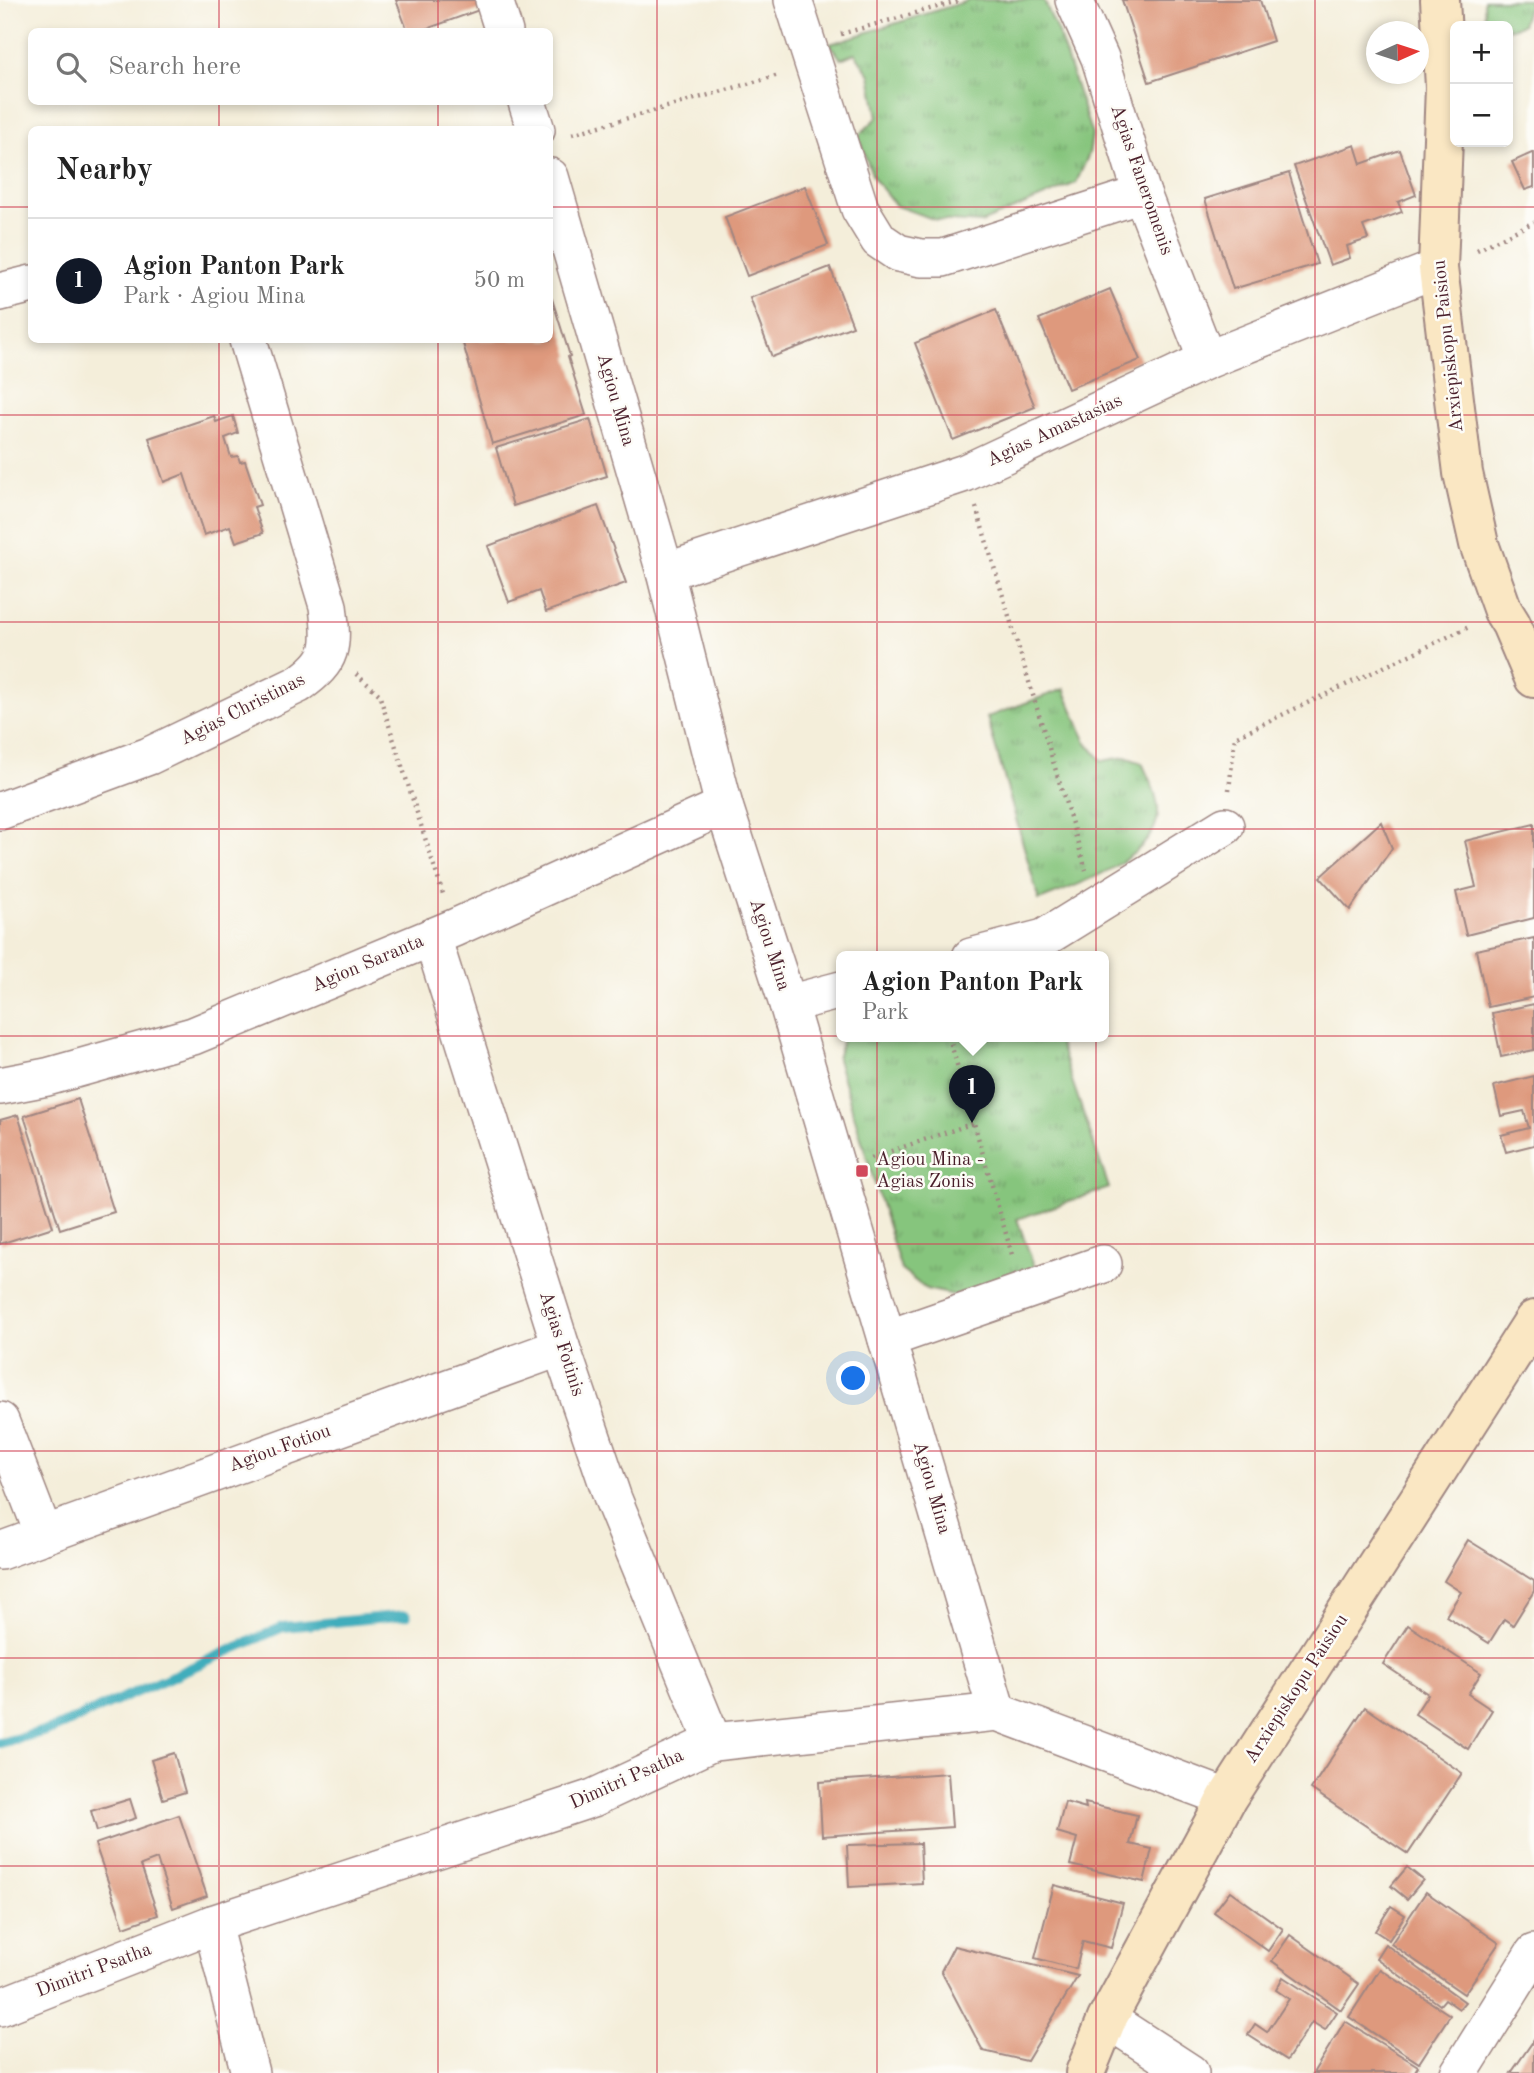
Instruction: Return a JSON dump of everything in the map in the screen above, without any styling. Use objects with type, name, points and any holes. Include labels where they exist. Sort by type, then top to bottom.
[{"type":"street","points":[[494,0],[504,28]]},
{"type":"street","points":[[793,0],[860,209],[879,240],[898,253],[921,258],[943,258],[1142,194]]},
{"type":"street","name":"Agias Faneromenis","points":[[1074,0],[1100,58],[1142,194],[1207,360]]},
{"type":"street","name":"Arxiepiskopu Paisiou","points":[[1440,0],[1445,87],[1438,268],[1464,473],[1479,544],[1503,611],[1534,678]]},
{"type":"street","points":[[529,105],[544,126]]},
{"type":"street","name":"Agiou Mina","points":[[553,187],[665,572],[724,806],[788,1004],[997,1712]]},
{"type":"street","name":"Agias Amastasias","points":[[665,572],[965,473],[1207,360],[1438,268]]},
{"type":"street","points":[[0,292],[28,285]]},
{"type":"street","points":[[249,343],[328,606],[331,627],[329,650]]},
{"type":"street","name":"Agias Christinas","points":[[0,811],[149,756],[299,684],[320,669],[329,650]]},
{"type":"street","name":"Agion Saranta","points":[[0,1086],[47,1077],[193,1036],[443,932],[724,806]]},
{"type":"street","points":[[994,951],[1044,938],[1225,826]]},
{"type":"street","name":"Agias Fotinis","points":[[443,932],[561,1347],[613,1499],[713,1742]]},
{"type":"street","points":[[788,1004],[836,991]]},
{"type":"street","points":[[887,1339],[1103,1264]]},
{"type":"street","name":"Arxiepiskopu Paisiou","points":[[1085,2073],[1107,2019],[1227,1798],[1534,1320]]},
{"type":"street","name":"Agiou Fotiou","points":[[0,1552],[561,1347]]},
{"type":"street","points":[[0,1421],[44,1535]]},
{"type":"street","name":"Dimitri Psatha","points":[[0,2007],[212,1924],[593,1798],[713,1742],[997,1712],[1227,1798]]},
{"type":"street","points":[[212,1924],[250,2073]]},
{"type":"street","points":[[1459,2073],[1534,1953]]},
{"type":"street","points":[[1107,2019],[1190,2073]]},
{"type":"path","points":[[553,132],[810,54],[962,0]]},
{"type":"path","points":[[1438,268],[1534,222]]},
{"type":"path","points":[[965,473],[1097,905]]},
{"type":"path","points":[[1225,826],[1235,737],[1503,611]]},
{"type":"path","points":[[329,650],[379,694],[443,932]]},
{"type":"path","points":[[950,1042],[1023,1291]]},
{"type":"path","points":[[837,1170],[974,1123]]},
{"type":"green space","points":[[970,0],[1044,0],[1060,38],[1092,135],[1089,154],[1076,183],[981,223],[936,220],[896,206],[873,177],[858,136],[878,117],[870,75],[855,53],[841,59],[830,44]]},
{"type":"green space","points":[[1484,0],[1530,0],[1522,25],[1513,28],[1513,21],[1485,21]]},
{"type":"green space","points":[[1064,689],[1085,740],[1102,761],[1125,757],[1142,763],[1154,791],[1158,813],[1151,835],[1125,860],[1090,880],[1039,900],[987,717]]},
{"type":"green space","points":[[842,1042],[1059,1042],[1109,1188],[1017,1219],[1036,1271],[954,1295],[926,1289],[901,1270],[837,1059]]},
{"type":"building","points":[[396,0],[478,0],[482,9],[429,28],[406,28]]},
{"type":"building","points":[[1122,0],[1260,0],[1273,41],[1149,82]]},
{"type":"building","points":[[1355,145],[1361,164],[1400,150],[1416,195],[1398,202],[1402,212],[1363,226],[1368,239],[1347,246],[1350,258],[1330,265],[1294,166]]},
{"type":"building","points":[[1534,152],[1534,187],[1525,190],[1512,162]]},
{"type":"building","points":[[1289,173],[1317,264],[1233,289],[1205,199]]},
{"type":"building","points":[[805,186],[828,245],[747,276],[725,217]]},
{"type":"building","points":[[830,267],[853,326],[772,357],[750,298]]},
{"type":"building","points":[[1110,289],[1140,360],[1068,389],[1039,319]]},
{"type":"building","points":[[553,302],[586,415],[492,444],[463,343],[553,343]]},
{"type":"building","points":[[996,310],[1035,407],[953,440],[915,343]]},
{"type":"building","points":[[214,416],[216,422],[233,416],[238,433],[225,438],[231,457],[238,456],[240,462],[245,461],[260,505],[254,507],[263,533],[236,542],[230,526],[204,535],[184,474],[164,482],[149,438]]},
{"type":"building","points":[[590,419],[607,476],[513,506],[496,448]]},
{"type":"building","points":[[598,506],[626,583],[546,612],[539,591],[509,602],[488,546]]},
{"type":"building","points":[[1381,822],[1392,848],[1350,910],[1320,877]]},
{"type":"building","points":[[1534,824],[1534,918],[1466,935],[1456,892],[1476,887],[1465,841]]},
{"type":"building","points":[[1534,938],[1534,997],[1488,1007],[1476,950]]},
{"type":"building","points":[[1534,1004],[1534,1050],[1501,1057],[1492,1013]]},
{"type":"building","points":[[1534,1076],[1534,1145],[1506,1152],[1501,1135],[1529,1128],[1524,1111],[1501,1116],[1494,1086]]},
{"type":"building","points":[[78,1099],[114,1212],[60,1229],[24,1116]]},
{"type":"building","points":[[18,1115],[53,1227],[0,1244],[0,1120]]},
{"type":"building","points":[[1468,1540],[1534,1581],[1534,1591],[1513,1625],[1504,1619],[1489,1643],[1446,1616],[1461,1592],[1444,1581]]},
{"type":"building","points":[[1408,1625],[1481,1673],[1468,1694],[1492,1710],[1468,1749],[1415,1714],[1428,1694],[1383,1664]]},
{"type":"building","points":[[1365,1707],[1462,1773],[1408,1854],[1311,1789]]},
{"type":"building","points":[[174,1753],[185,1792],[163,1799],[151,1760]]},
{"type":"building","points":[[948,1773],[952,1827],[822,1836],[819,1782]]},
{"type":"building","points":[[130,1799],[136,1818],[97,1831],[91,1811]]},
{"type":"building","points":[[1065,1802],[1086,1808],[1085,1803],[1137,1815],[1130,1844],[1152,1849],[1144,1882],[1070,1865],[1077,1838],[1057,1832]]},
{"type":"building","points":[[179,1815],[207,1896],[173,1908],[157,1859],[141,1865],[158,1915],[124,1927],[95,1844]]},
{"type":"building","points":[[920,1843],[922,1883],[849,1887],[847,1845]]},
{"type":"building","points":[[1407,1867],[1423,1880],[1407,1899],[1391,1886]]},
{"type":"building","points":[[1054,1885],[1123,1903],[1111,1948],[1083,1941],[1076,1969],[1035,1958]]},
{"type":"building","points":[[1230,1891],[1283,1929],[1268,1951],[1214,1912]]},
{"type":"building","points":[[1426,1892],[1499,1943],[1464,1994],[1391,1944]]},
{"type":"building","points":[[1391,1906],[1405,1915],[1389,1940],[1375,1931]]},
{"type":"building","points":[[1290,1935],[1359,1984],[1341,2010],[1272,1961]]},
{"type":"building","points":[[1385,1944],[1465,2002],[1459,2009],[1445,1999],[1440,2005],[1376,1958]]},
{"type":"building","points":[[954,1946],[1078,1976],[1027,2061],[983,2051],[941,1971]]},
{"type":"building","points":[[1380,1969],[1450,2015],[1419,2063],[1349,2017]]},
{"type":"building","points":[[1283,1977],[1337,2012],[1325,2030],[1312,2022],[1287,2060],[1248,2035],[1255,2024],[1267,2032],[1289,1999],[1276,1990]]},
{"type":"building","points":[[1345,2021],[1418,2066],[1414,2073],[1313,2073]]},
{"type":"building","points":[[1534,2040],[1534,2073],[1511,2073]]},
{"type":"waterway","points":[[0,1743],[53,1729],[283,1627],[406,1615]]},
{"type":"place","name":"Agion Panton Park","points":[[972,1123]]},
{"type":"place","name":"Agiou Mina - Agias Zonis","points":[[862,1171]]}]
